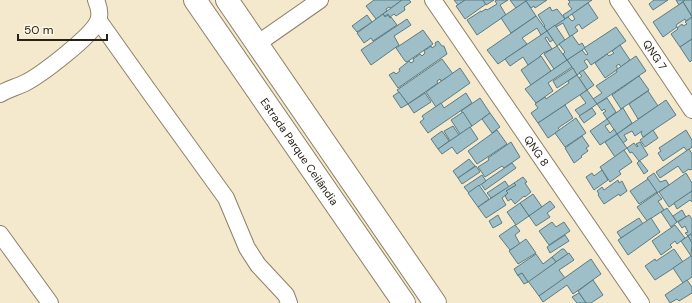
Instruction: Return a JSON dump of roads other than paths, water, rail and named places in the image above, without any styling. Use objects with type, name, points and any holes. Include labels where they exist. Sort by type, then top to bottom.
[{"type":"highway","name":"Estrada Parque Ceilândia","points":[[196,0],[404,303]]},
{"type":"highway","points":[[227,0],[435,303]]},
{"type":"street","points":[[0,94],[24,84],[42,73],[91,31],[99,21],[100,9],[96,0]]},
{"type":"street","points":[[257,44],[320,0]]},
{"type":"street","name":"QNG 8","points":[[432,0],[640,303]]},
{"type":"street","name":"QNG 7","points":[[618,0],[692,110]]},
{"type":"street","points":[[99,21],[226,198],[247,248],[258,265],[286,295],[290,303]]},
{"type":"street","points":[[0,234],[50,303]]}]
